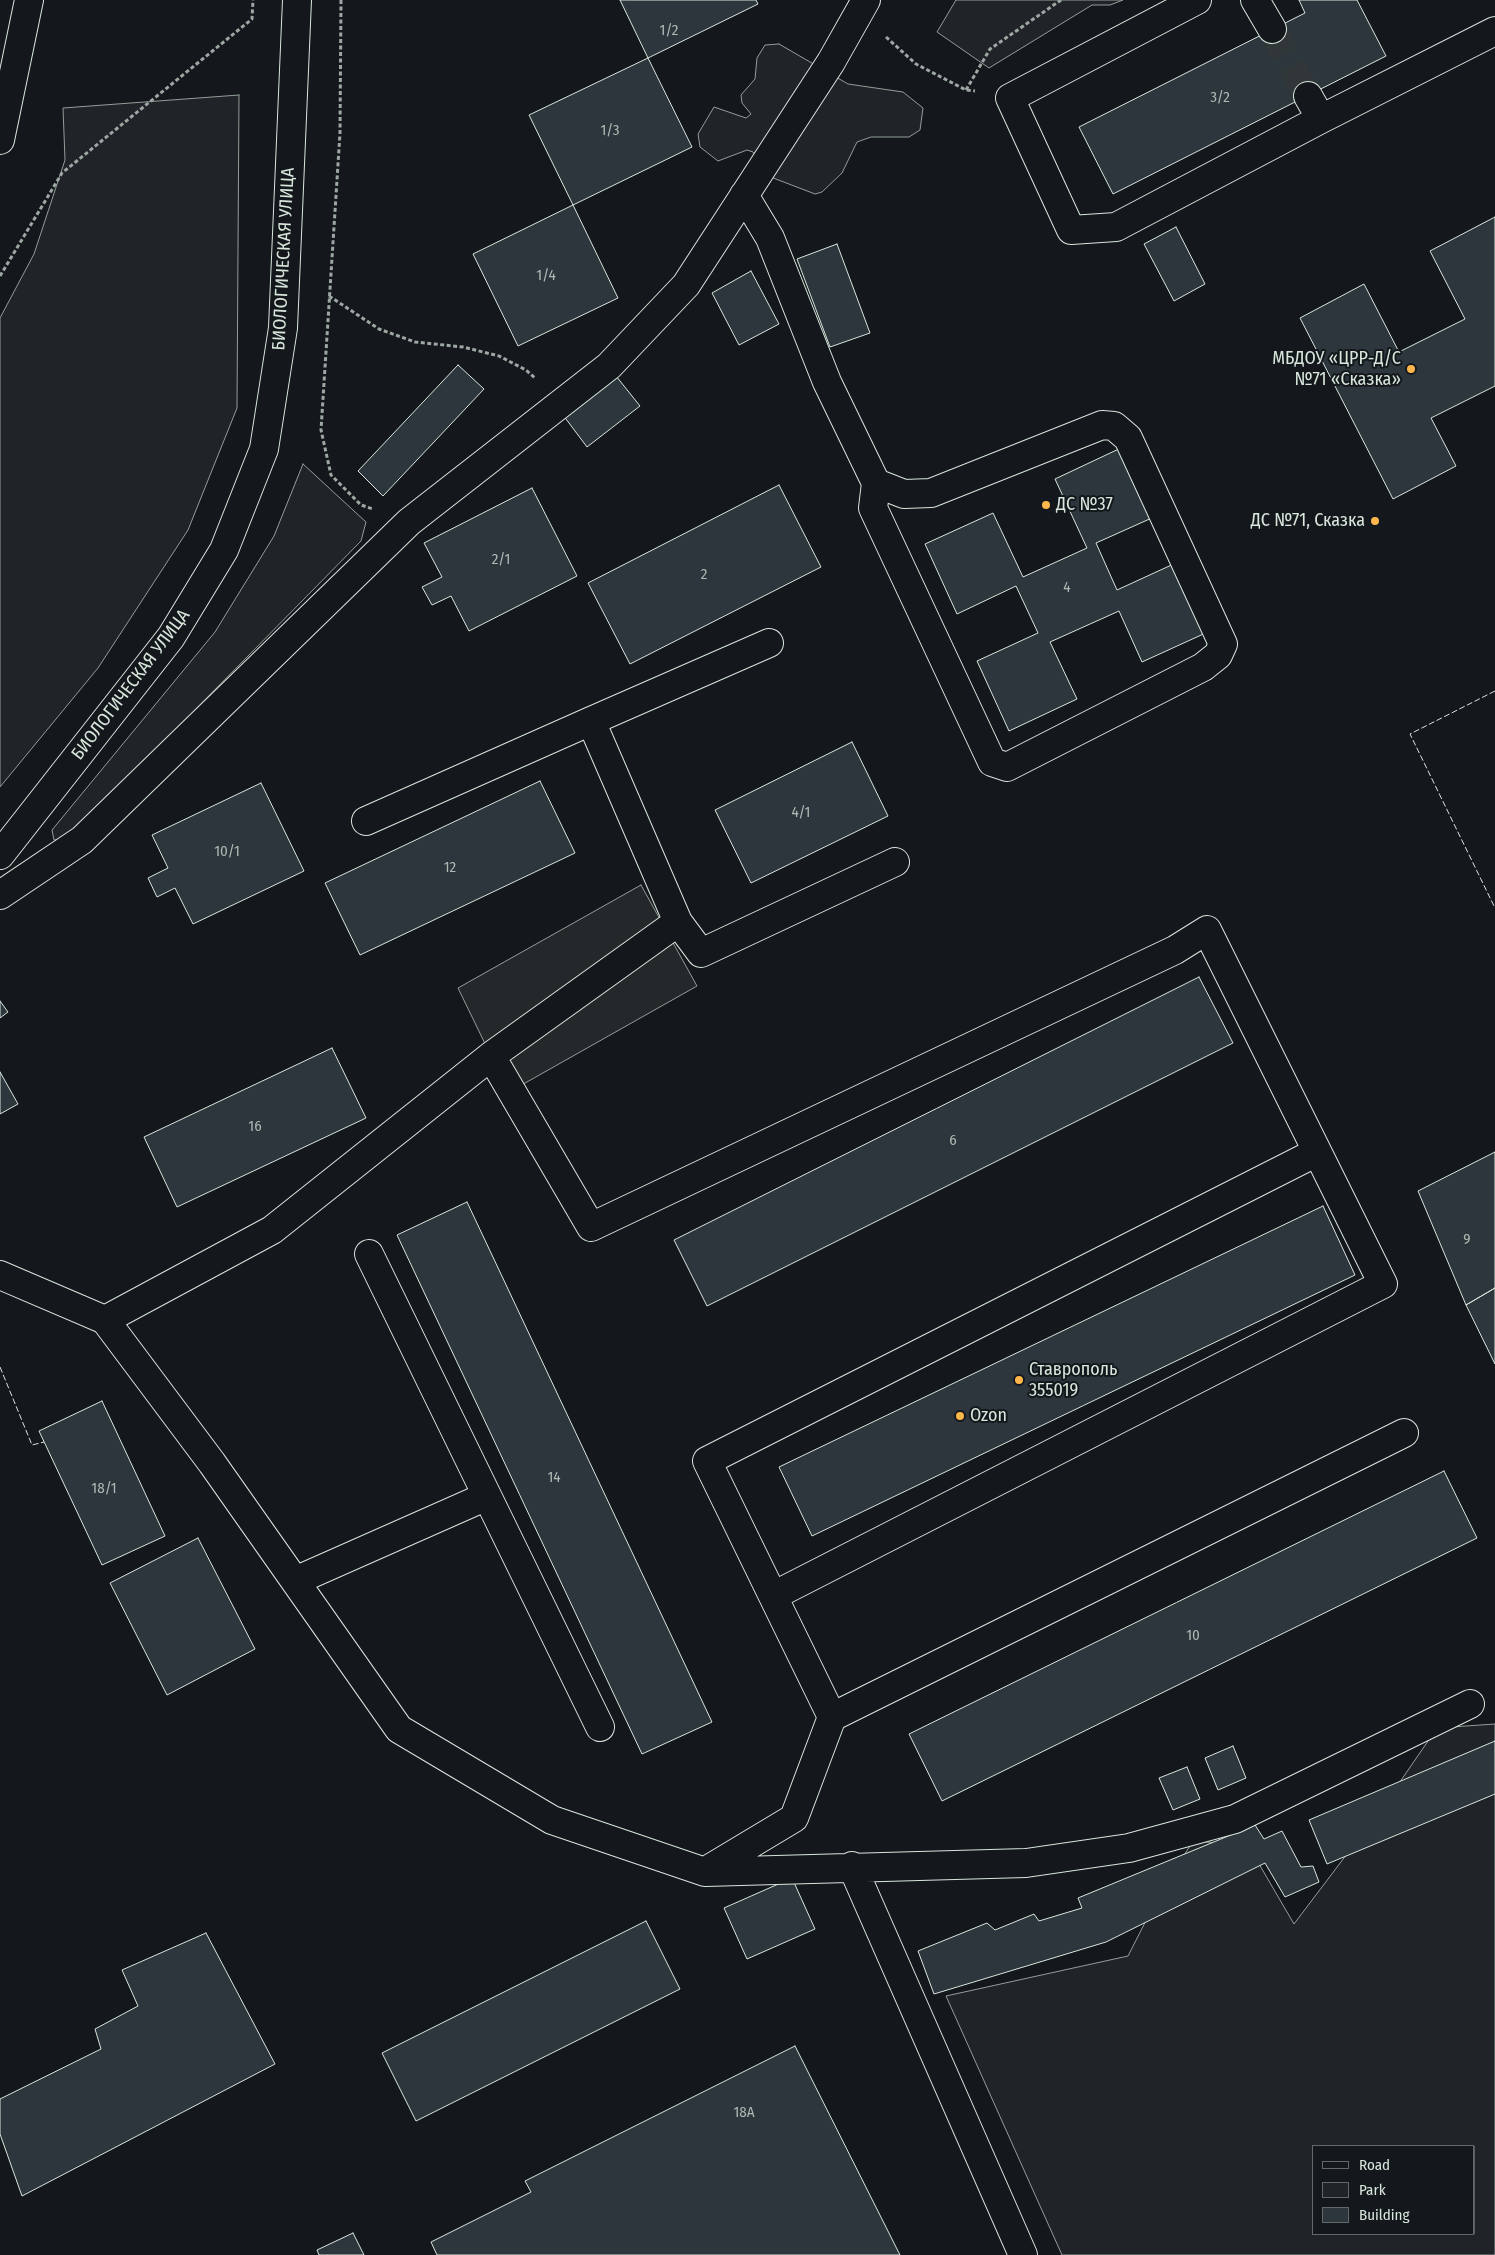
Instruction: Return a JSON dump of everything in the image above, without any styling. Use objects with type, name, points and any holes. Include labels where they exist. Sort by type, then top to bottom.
[{"type":"street","points":[[0,140],[29,0]]},
{"type":"street","name":"БИОЛОГИЧЕСКАЯ УЛИЦА","points":[[0,855],[171,637],[224,550],[264,449],[283,328],[297,0]]},
{"type":"street","points":[[1197,0],[1010,98],[1071,230],[1116,226],[1495,31]]},
{"type":"street","points":[[1255,0],[1272,29]]},
{"type":"street","points":[[0,895],[82,840],[409,522],[609,366],[686,285],[831,62],[862,7]]},
{"type":"street","points":[[1308,96],[1321,119]]},
{"type":"street","points":[[744,195],[770,238],[827,382],[876,483],[873,508],[992,762],[1007,767],[1203,667],[1218,655],[1223,644],[1128,438],[1114,426],[1102,426],[931,493],[904,494],[876,483]]},
{"type":"street","points":[[366,821],[769,643]]},
{"type":"street","points":[[590,721],[678,922],[701,953],[895,862]]},
{"type":"street","points":[[105,1320],[272,1230],[490,1056],[678,922]]},
{"type":"street","points":[[490,1056],[590,1227],[1175,950],[1207,930],[1382,1284],[773,1596]]},
{"type":"street","points":[[832,1717],[706,1461],[1317,1152]]},
{"type":"street","points":[[369,1254],[600,1727]]},
{"type":"street","points":[[0,1275],[105,1320],[212,1463],[399,1729],[552,1820],[705,1872],[852,1866],[1026,1863],[1129,1848],[1235,1819],[1470,1704]]},
{"type":"street","points":[[705,1872],[794,1818],[832,1717],[1404,1433]]},
{"type":"street","points":[[295,1581],[487,1496]]},
{"type":"street","points":[[852,1866],[1023,2255]]},
{"type":"path","points":[[0,276],[62,173],[252,19],[253,0]]},
{"type":"path","points":[[341,0],[340,133],[328,296],[321,430],[331,475],[361,504],[409,522]]},
{"type":"path","points":[[966,90],[990,49],[1061,0]]},
{"type":"path","points":[[862,7],[916,64],[966,90],[1010,98]]},
{"type":"path","points":[[328,296],[379,329],[415,342],[464,347],[499,356],[526,370],[561,404]]},
{"type":"green space","points":[[956,0],[1123,0],[1110,5],[1092,5],[989,68],[937,32]]},
{"type":"green space","points":[[779,44],[848,84],[903,92],[923,108],[920,130],[909,137],[871,137],[857,142],[842,173],[822,192],[815,194],[768,176],[753,152],[747,150],[718,161],[700,147],[698,134],[714,107],[746,118],[751,114],[742,103],[741,95],[755,79],[757,58],[765,45]]},
{"type":"green space","points":[[239,95],[237,408],[188,530],[98,668],[0,787],[0,318],[34,254],[65,160],[63,108]]},
{"type":"green space","points":[[303,464],[366,522],[361,541],[134,772],[62,839],[54,840],[52,830],[215,632],[274,536]]},
{"type":"green space","points":[[1495,1724],[1495,2255],[1062,2255],[946,1996],[1128,1956],[1159,1895],[1193,1841],[1248,1845],[1294,1924],[1384,1805],[1437,1728]]},
{"type":"shaded area","points":[[641,885],[697,986],[511,1091],[491,1056],[458,988]]},
{"type":"building","points":[[620,0],[756,0],[758,4],[648,58]]},
{"type":"building","points":[[1299,0],[1357,0],[1386,56],[1113,194],[1079,127],[1305,13]]},
{"type":"building","points":[[648,58],[692,147],[573,205],[529,115]]},
{"type":"building","points":[[573,205],[618,298],[518,346],[473,254]]},
{"type":"building","name":"МБДОУ «ЦРР-Д/С №71 «Сказка»","points":[[1495,217],[1495,386],[1431,418],[1456,466],[1393,499],[1300,318],[1364,284],[1399,352],[1465,319],[1430,251]]},
{"type":"building","points":[[1176,227],[1205,284],[1174,301],[1144,244]]},
{"type":"building","points":[[837,244],[870,333],[830,347],[797,259]]},
{"type":"building","points":[[751,271],[779,324],[739,345],[712,293]]},
{"type":"building","points":[[458,365],[484,389],[383,496],[358,471]]},
{"type":"building","points":[[616,376],[640,406],[587,447],[563,415]]},
{"type":"building","points":[[1123,447],[1154,517],[1096,543],[1117,590],[1178,562],[1210,631],[1142,662],[1119,611],[1050,642],[1077,699],[1009,731],[977,661],[1038,633],[1016,586],[957,614],[925,544],[993,513],[1023,577],[1087,548],[1055,479]]},
{"type":"building","points":[[779,485],[821,567],[630,664],[588,583]]},
{"type":"building","points":[[532,488],[577,576],[469,631],[451,596],[432,605],[422,587],[442,577],[424,543]]},
{"type":"building","points":[[852,742],[888,816],[751,883],[715,810]]},
{"type":"building","points":[[540,781],[575,853],[360,955],[325,883]]},
{"type":"building","points":[[261,783],[304,871],[193,924],[175,888],[157,897],[148,878],[168,868],[152,835]]},
{"type":"building","points":[[1199,977],[1233,1043],[707,1306],[674,1240]]},
{"type":"building","points":[[0,1001],[8,1012],[0,1018]]},
{"type":"building","points":[[332,1048],[366,1118],[177,1207],[144,1137]]},
{"type":"building","points":[[0,1072],[18,1104],[0,1114]]},
{"type":"building","points":[[1495,1152],[1495,1288],[1466,1305],[1418,1191]]},
{"type":"building","points":[[467,1202],[712,1722],[642,1754],[397,1235]]},
{"type":"building","points":[[1323,1206],[1355,1275],[812,1536],[779,1467]]},
{"type":"building","points":[[1495,1288],[1495,1364],[1466,1305]]},
{"type":"building","points":[[102,1401],[165,1536],[102,1565],[39,1431]]},
{"type":"building","points":[[1444,1471],[1477,1538],[942,1801],[909,1734]]},
{"type":"building","points":[[198,1538],[255,1649],[167,1695],[110,1583]]},
{"type":"building","points":[[1495,1741],[1495,1794],[1327,1864],[1309,1820]]},
{"type":"building","points":[[1233,1746],[1246,1778],[1218,1790],[1205,1758]]},
{"type":"building","points":[[1187,1767],[1200,1799],[1173,1810],[1159,1778]]},
{"type":"building","points":[[1255,1825],[1264,1839],[1282,1831],[1301,1867],[1313,1866],[1319,1882],[1285,1897],[1265,1863],[1106,1942],[934,1994],[918,1951],[987,1923],[995,1930],[1034,1914],[1039,1921],[1082,1908],[1078,1898]]},
{"type":"building","points":[[792,1878],[815,1929],[747,1959],[724,1908]]},
{"type":"building","points":[[646,1921],[680,1989],[416,2121],[382,2053]]},
{"type":"building","points":[[206,1933],[275,2064],[22,2196],[0,2134],[0,2099],[101,2049],[95,2029],[138,2006],[122,1970]]},
{"type":"building","points":[[795,2046],[900,2255],[437,2255],[431,2242],[531,2192],[525,2181]]},
{"type":"building","points":[[353,2233],[364,2255],[319,2255],[317,2250]]},
{"type":"tunnel","points":[[1272,29],[1308,96]]},
{"type":"fence","points":[[1495,691],[1410,734],[1495,908]]},
{"type":"fence","points":[[0,1367],[32,1445],[44,1442]]},
{"type":"place","name":"МБДОУ «ЦРР-Д/С №71 «Сказка»","points":[[1411,369]]},
{"type":"place","name":"ДС №37","points":[[1046,505]]},
{"type":"place","name":"ДС №71, Сказка","points":[[1375,521]]},
{"type":"place","name":"Ставрополь 355019","points":[[1019,1380]]},
{"type":"place","name":"Ozon","points":[[960,1416]]}]
